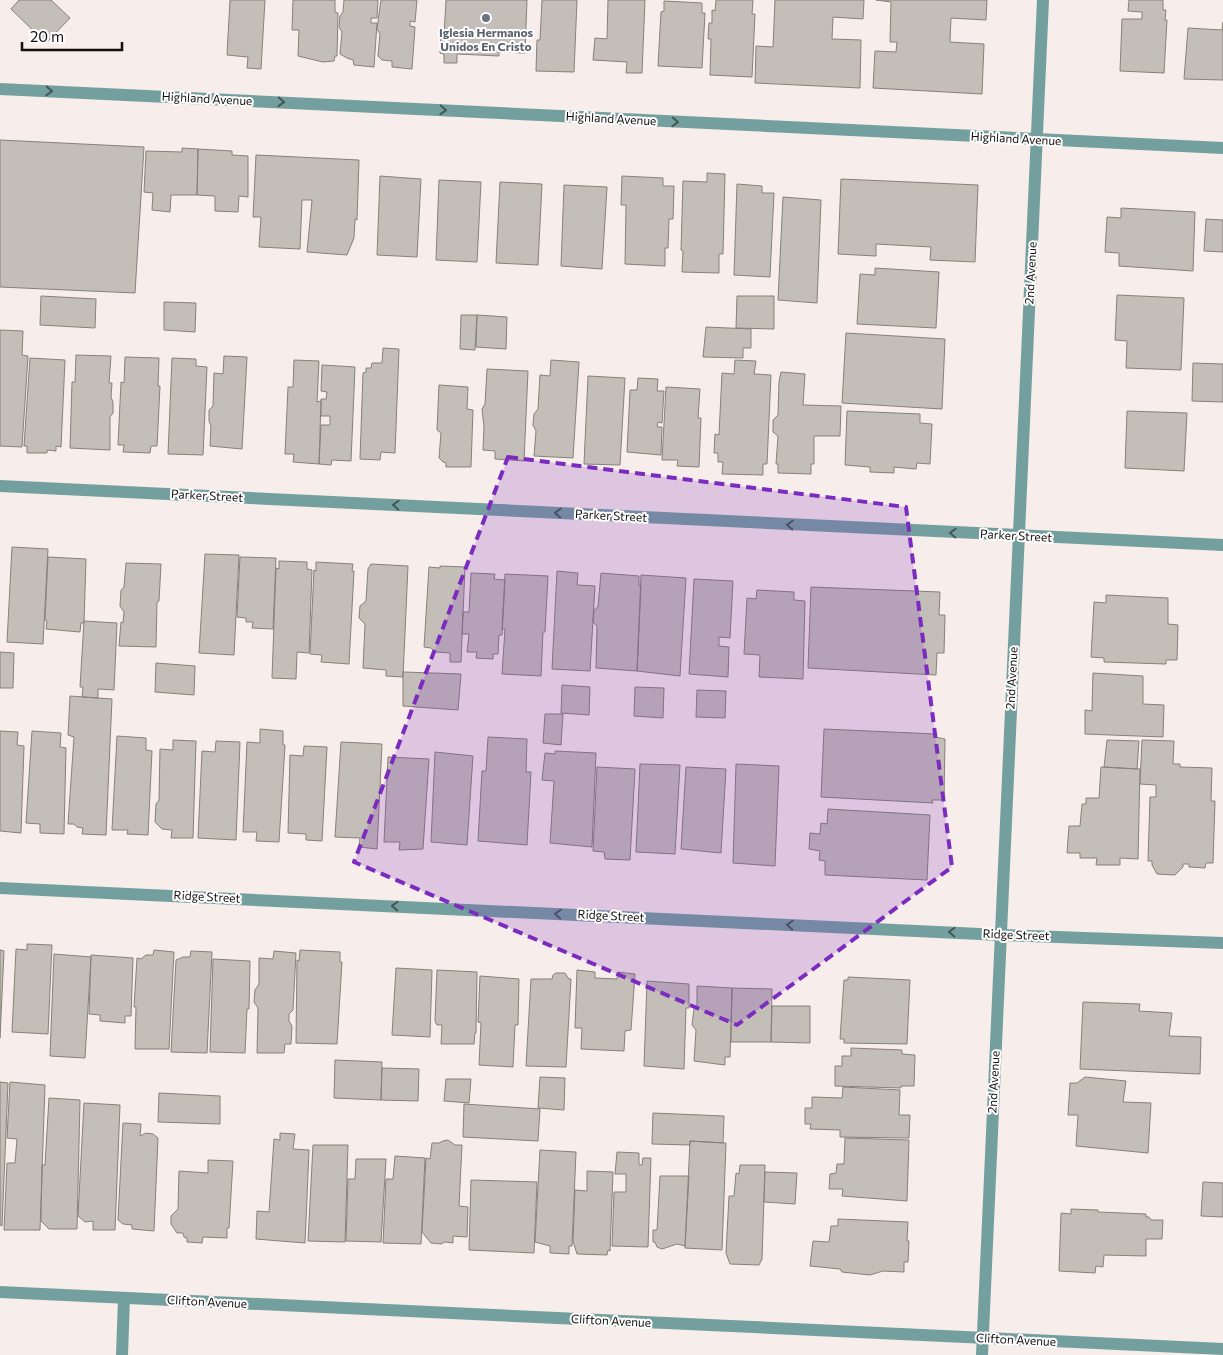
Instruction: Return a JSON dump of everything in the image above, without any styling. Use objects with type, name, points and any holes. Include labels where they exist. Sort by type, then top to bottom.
[{"type":"street","name":"2nd Avenue","points":[[982,1355],[1043,0]]},
{"type":"street","name":"Highland Avenue","points":[[0,89],[1223,148]]},
{"type":"street","name":"Parker Street","points":[[0,486],[1223,546]]},
{"type":"street","name":"Ridge Street","points":[[0,888],[1001,935],[1223,942]]},
{"type":"street","name":"Clifton Avenue","points":[[0,1292],[1223,1349]]},
{"type":"street","points":[[122,1355],[124,1298]]},
{"type":"highlighted area","points":[[508,457],[906,507],[952,867],[737,1025],[354,862]]},
{"type":"building","points":[[19,0],[51,0],[70,18],[46,43],[11,9]]},
{"type":"building","points":[[230,0],[265,0],[261,69],[247,68],[248,57],[227,55]]},
{"type":"building","points":[[293,0],[335,0],[335,12],[338,13],[337,56],[335,56],[334,61],[323,62],[298,56],[299,30],[292,30]]},
{"type":"building","points":[[344,0],[378,0],[377,18],[371,18],[371,23],[377,23],[374,67],[354,65],[353,60],[340,54],[342,32],[339,27]]},
{"type":"building","points":[[381,0],[417,0],[415,22],[410,21],[410,26],[415,27],[412,69],[392,67],[392,61],[382,60],[378,56],[380,34],[377,29]]},
{"type":"building","name":"Iglesia Hermanos Unidos En Cristo","points":[[446,0],[527,0],[525,53],[499,52],[499,56],[457,54],[457,63],[444,63],[444,54],[440,53],[441,36],[444,36]]},
{"type":"building","points":[[542,0],[577,0],[574,72],[536,71],[537,40],[540,40]]},
{"type":"building","points":[[608,0],[645,0],[642,73],[626,73],[627,62],[593,60],[595,38],[607,39]]},
{"type":"building","points":[[716,0],[753,0],[752,14],[755,14],[752,77],[710,75],[711,39],[708,39],[709,23],[712,23],[712,10],[715,11]]},
{"type":"building","points":[[775,0],[864,0],[863,19],[833,17],[832,39],[861,40],[860,88],[755,83],[756,46],[773,47]]},
{"type":"building","points":[[876,0],[987,0],[986,20],[951,18],[950,42],[984,44],[982,94],[873,88],[875,51],[896,52],[897,42],[890,42],[891,2]]},
{"type":"building","points":[[1129,0],[1163,0],[1163,10],[1166,10],[1165,20],[1167,20],[1164,73],[1120,71],[1122,19],[1142,19],[1142,12],[1128,11]]},
{"type":"building","points":[[664,1],[702,3],[702,13],[705,13],[702,68],[658,66],[661,12],[664,11]]},
{"type":"building","points":[[1223,22],[1223,80],[1184,79],[1188,28],[1222,30]]},
{"type":"building","points":[[0,140],[144,147],[135,293],[0,287]]},
{"type":"building","points":[[182,148],[198,149],[197,195],[171,195],[170,212],[152,210],[153,193],[144,192],[146,151],[182,152]]},
{"type":"building","points":[[198,149],[232,151],[232,155],[248,156],[248,197],[239,196],[238,212],[215,211],[215,196],[197,195]]},
{"type":"building","points":[[256,155],[359,160],[357,220],[355,219],[354,238],[347,255],[307,252],[312,200],[302,200],[300,249],[259,247],[261,217],[253,217]]},
{"type":"building","points":[[707,173],[725,174],[723,254],[719,254],[719,273],[682,272],[683,181],[707,182]]},
{"type":"building","points":[[380,176],[421,179],[417,257],[377,255]]},
{"type":"building","points":[[622,176],[663,178],[663,186],[674,186],[673,219],[669,219],[668,248],[665,248],[665,266],[625,264],[626,205],[621,205]]},
{"type":"building","points":[[841,179],[978,185],[975,262],[930,260],[931,247],[876,244],[876,256],[838,254]]},
{"type":"building","points":[[439,180],[481,182],[477,262],[436,260]]},
{"type":"building","points":[[500,182],[542,184],[538,265],[496,263]]},
{"type":"building","points":[[737,184],[762,186],[762,193],[774,193],[770,277],[734,275]]},
{"type":"building","points":[[564,185],[607,187],[602,269],[561,266]]},
{"type":"building","points":[[783,197],[821,200],[817,303],[778,300]]},
{"type":"building","points":[[1121,208],[1195,212],[1193,271],[1119,266],[1119,253],[1105,252],[1107,217],[1121,218]]},
{"type":"building","points":[[1206,219],[1223,220],[1223,252],[1204,251]]},
{"type":"building","points":[[875,268],[939,272],[936,328],[857,324],[860,274],[875,275]]},
{"type":"building","points":[[1117,295],[1184,298],[1181,370],[1126,368],[1127,341],[1115,340]]},
{"type":"building","points":[[41,296],[96,299],[95,328],[40,325]]},
{"type":"building","points":[[737,296],[774,296],[774,329],[736,328]]},
{"type":"building","points":[[164,302],[196,303],[195,332],[164,330]]},
{"type":"building","points":[[461,315],[477,315],[475,350],[460,349]]},
{"type":"building","points":[[477,315],[507,317],[506,349],[476,347]]},
{"type":"building","points":[[706,327],[751,329],[751,348],[743,348],[743,358],[703,357]]},
{"type":"building","points":[[0,330],[23,331],[22,355],[28,356],[22,447],[0,446]]},
{"type":"building","points":[[846,333],[945,339],[942,409],[842,403]]},
{"type":"building","points":[[383,348],[399,349],[395,453],[381,452],[380,460],[360,459],[363,373],[366,372],[366,368],[371,368],[372,363],[382,363]]},
{"type":"building","points":[[76,355],[111,356],[109,383],[112,383],[113,413],[110,417],[110,450],[70,448],[72,382],[75,382]]},
{"type":"building","points":[[224,356],[247,357],[242,449],[210,446],[211,426],[209,410],[213,406],[214,373],[223,374]]},
{"type":"building","points":[[125,357],[159,358],[158,386],[160,386],[157,446],[151,446],[150,453],[123,452],[124,445],[118,445],[121,382],[124,383]]},
{"type":"building","points":[[30,358],[65,360],[61,447],[56,446],[56,451],[47,450],[47,453],[27,453],[27,446],[24,446]]},
{"type":"building","points":[[172,358],[196,359],[196,366],[207,367],[203,455],[168,454]]},
{"type":"building","points":[[294,360],[319,361],[317,402],[321,401],[319,464],[293,462],[294,454],[285,454],[288,387],[293,387]]},
{"type":"building","points":[[551,360],[579,362],[573,458],[534,456],[536,431],[533,425],[534,414],[538,409],[540,375],[550,376]]},
{"type":"building","points":[[735,360],[756,361],[754,374],[771,375],[767,464],[763,464],[763,475],[722,474],[723,462],[718,462],[718,453],[714,453],[715,434],[719,435],[722,373],[734,374]]},
{"type":"building","points":[[1193,363],[1223,364],[1223,402],[1192,401]]},
{"type":"building","points":[[322,365],[355,367],[351,461],[332,460],[331,465],[319,464],[321,425],[330,425],[330,416],[321,416],[321,399],[326,399],[327,392],[321,391]]},
{"type":"building","points":[[487,369],[528,371],[524,461],[495,459],[495,451],[483,450],[484,427],[482,409],[485,404]]},
{"type":"building","points":[[781,372],[805,374],[803,405],[841,406],[840,436],[814,436],[814,464],[811,464],[811,474],[778,473],[778,464],[776,464],[778,436],[773,432],[773,420],[778,415]]},
{"type":"building","points":[[588,376],[625,378],[620,465],[584,464]]},
{"type":"building","points":[[638,378],[658,379],[657,391],[664,391],[662,423],[658,422],[657,427],[662,427],[661,455],[627,452],[630,390],[637,390]]},
{"type":"building","points":[[439,385],[468,387],[467,409],[473,410],[471,467],[446,467],[446,463],[439,458],[441,433],[437,430]]},
{"type":"building","points":[[666,387],[700,389],[698,418],[701,418],[699,467],[677,466],[678,460],[662,460]]},
{"type":"building","points":[[847,411],[920,414],[920,423],[932,424],[930,464],[917,463],[916,469],[894,467],[894,473],[870,472],[870,467],[845,465]]},
{"type":"building","points":[[1127,411],[1187,413],[1184,471],[1125,468]]},
{"type":"building","points":[[12,547],[48,549],[43,644],[7,642]]},
{"type":"building","points":[[205,554],[239,555],[234,655],[199,653]]},
{"type":"building","points":[[48,557],[86,559],[84,623],[81,623],[80,632],[46,629]]},
{"type":"building","points":[[240,557],[276,558],[273,629],[252,628],[253,622],[246,622],[246,618],[237,617]]},
{"type":"building","points":[[279,561],[307,562],[307,569],[312,570],[309,653],[297,652],[296,679],[272,678],[276,568],[279,569]]},
{"type":"building","points":[[316,562],[353,564],[349,664],[321,662],[322,655],[310,654]]},
{"type":"building","points":[[126,563],[161,564],[159,601],[157,602],[156,647],[119,646],[121,622],[123,623],[124,612],[120,606],[121,590],[124,587]]},
{"type":"building","points":[[371,564],[408,566],[403,677],[386,676],[386,670],[363,668],[365,624],[359,618],[360,606],[366,601],[368,569]]},
{"type":"building","points":[[440,566],[465,567],[461,662],[450,662],[450,653],[435,652],[431,648],[424,647],[429,567],[440,568]]},
{"type":"building","points":[[557,571],[578,573],[577,585],[595,586],[590,671],[552,669]]},
{"type":"building","points":[[471,573],[495,574],[494,579],[505,580],[502,635],[499,635],[498,654],[493,654],[493,659],[476,658],[477,652],[467,652],[469,634],[462,634],[463,612],[469,612]]},
{"type":"building","points":[[601,573],[639,576],[639,586],[641,586],[637,671],[596,668],[597,626],[593,622],[594,610],[598,607]]},
{"type":"building","points":[[505,574],[548,576],[541,676],[502,674],[505,629],[502,629]]},
{"type":"building","points":[[641,575],[686,578],[680,676],[637,671]]},
{"type":"building","points":[[694,579],[733,581],[730,638],[719,637],[719,646],[729,647],[728,677],[689,674]]},
{"type":"building","points":[[811,587],[940,592],[939,615],[945,615],[944,653],[937,653],[936,675],[808,668]]},
{"type":"building","points":[[757,590],[794,592],[794,600],[805,601],[803,679],[759,677],[760,655],[744,654],[747,598],[756,599]]},
{"type":"building","points":[[1106,595],[1168,598],[1168,624],[1178,625],[1177,660],[1166,660],[1166,664],[1104,662],[1104,658],[1091,657],[1094,602],[1106,603]]},
{"type":"building","points":[[84,621],[117,623],[114,690],[98,689],[98,698],[82,697],[83,687],[80,687]]},
{"type":"building","points":[[0,652],[14,653],[13,688],[0,688]]},
{"type":"building","points":[[156,663],[195,666],[194,695],[155,692]]},
{"type":"building","points":[[403,672],[461,674],[458,710],[403,706]]},
{"type":"building","points":[[1093,673],[1143,676],[1143,704],[1164,705],[1163,737],[1085,734],[1085,710],[1092,711]]},
{"type":"building","points":[[562,685],[590,687],[589,715],[561,713]]},
{"type":"building","points":[[635,687],[664,688],[663,718],[634,716]]},
{"type":"building","points":[[697,690],[726,691],[725,718],[696,717]]},
{"type":"building","points":[[70,696],[112,699],[106,835],[82,834],[83,828],[77,827],[74,824],[68,824],[74,737],[68,735]]},
{"type":"building","points":[[545,714],[563,714],[561,745],[543,743]]},
{"type":"building","points":[[260,729],[283,731],[283,745],[285,745],[279,842],[256,841],[257,832],[243,832],[247,742],[260,743]]},
{"type":"building","points":[[824,729],[935,734],[935,737],[945,739],[944,800],[932,800],[933,803],[821,797]]},
{"type":"building","points":[[0,731],[18,732],[17,745],[24,746],[21,833],[0,831]]},
{"type":"building","points":[[32,731],[61,733],[60,747],[66,748],[64,834],[40,833],[40,824],[26,823]]},
{"type":"building","points":[[117,736],[146,738],[146,750],[152,751],[148,835],[127,834],[128,830],[112,830]]},
{"type":"building","points":[[488,737],[527,739],[526,772],[531,772],[527,845],[478,841],[482,771],[486,771]]},
{"type":"building","points":[[173,740],[196,741],[193,838],[171,838],[172,830],[162,829],[155,822],[156,804],[159,800],[160,749],[173,750]]},
{"type":"building","points":[[1107,740],[1139,741],[1137,769],[1104,767]]},
{"type":"building","points":[[1142,740],[1174,741],[1173,764],[1180,764],[1180,767],[1212,768],[1211,801],[1215,801],[1213,863],[1206,863],[1205,868],[1189,867],[1189,864],[1183,864],[1183,867],[1175,875],[1157,874],[1152,861],[1148,861],[1150,797],[1156,797],[1156,785],[1140,784]]},
{"type":"building","points":[[216,741],[240,742],[236,840],[198,838],[202,751],[215,752]]},
{"type":"building","points":[[341,742],[382,744],[377,849],[359,847],[360,838],[335,837]]},
{"type":"building","points":[[304,746],[327,747],[322,841],[306,840],[306,834],[288,833],[290,755],[303,756]]},
{"type":"building","points":[[555,751],[596,753],[592,847],[550,843],[554,781],[542,780],[545,753],[555,754]]},
{"type":"building","points":[[435,752],[473,756],[467,845],[431,842]]},
{"type":"building","points":[[388,757],[429,759],[423,849],[399,850],[400,842],[384,842]]},
{"type":"building","points":[[640,764],[680,765],[675,854],[636,852]]},
{"type":"building","points":[[736,764],[779,766],[775,866],[733,863]]},
{"type":"building","points":[[597,767],[635,769],[630,860],[605,859],[604,852],[593,851]]},
{"type":"building","points":[[686,767],[726,769],[721,853],[681,849]]},
{"type":"building","points":[[1101,767],[1140,769],[1138,859],[1120,858],[1120,865],[1096,865],[1097,858],[1080,858],[1080,853],[1067,853],[1069,826],[1080,826],[1082,804],[1086,804],[1086,798],[1099,798]]},
{"type":"building","points":[[828,809],[930,815],[927,880],[825,875],[825,861],[819,860],[820,851],[809,849],[810,833],[820,834],[821,823],[827,824]]},
{"type":"building","points":[[27,944],[52,945],[48,1034],[12,1032],[16,949],[27,950]]},
{"type":"building","points":[[0,950],[4,951],[0,1038]]},
{"type":"building","points":[[154,950],[174,952],[169,1049],[135,1049],[136,1007],[134,1007],[137,958],[141,959],[146,955],[153,955]]},
{"type":"building","points":[[300,950],[340,952],[340,962],[342,962],[337,1044],[296,1043],[297,960],[299,961]]},
{"type":"building","points":[[191,951],[212,952],[207,1053],[171,1052],[176,960],[190,957]]},
{"type":"building","points":[[274,951],[296,953],[293,1010],[289,1014],[289,1021],[292,1026],[291,1044],[285,1044],[284,1053],[257,1053],[258,1008],[254,1002],[255,990],[259,984],[259,958],[273,959]]},
{"type":"building","points":[[54,954],[91,957],[85,1058],[50,1056]]},
{"type":"building","points":[[91,955],[133,958],[131,1016],[125,1016],[125,1023],[100,1021],[100,1015],[89,1014]]},
{"type":"building","points":[[213,959],[250,961],[249,1009],[247,1009],[245,1053],[210,1052]]},
{"type":"building","points":[[396,968],[432,970],[430,1037],[392,1035]]},
{"type":"building","points":[[437,970],[477,972],[476,1033],[474,1044],[441,1044],[442,1025],[437,1025],[435,1021]]},
{"type":"building","points":[[577,970],[595,972],[595,978],[617,979],[618,972],[635,974],[631,1030],[625,1031],[624,1051],[581,1049],[582,1028],[575,1028]]},
{"type":"building","points":[[556,973],[565,973],[571,979],[566,1067],[526,1066],[531,979],[552,979]]},
{"type":"building","points":[[480,976],[519,979],[518,1025],[515,1025],[513,1067],[479,1065],[481,1023],[478,1022]]},
{"type":"building","points":[[848,977],[910,980],[907,1044],[844,1043],[844,1039],[840,1039],[844,980],[848,980]]},
{"type":"building","points":[[647,981],[689,984],[689,1008],[686,1008],[684,1069],[644,1066]]},
{"type":"building","points":[[697,986],[732,988],[730,1057],[725,1057],[725,1065],[694,1061],[696,1030],[692,1025],[694,1009],[697,1005]]},
{"type":"building","points":[[732,988],[772,989],[771,1042],[731,1042]]},
{"type":"building","points":[[1083,1002],[1140,1004],[1139,1011],[1172,1013],[1169,1036],[1201,1037],[1200,1074],[1080,1069]]},
{"type":"building","points":[[772,1006],[810,1006],[810,1043],[771,1042]]},
{"type":"building","points":[[851,1048],[902,1050],[902,1054],[915,1055],[914,1086],[901,1086],[901,1088],[835,1086],[835,1066],[842,1066],[842,1056],[851,1056]]},
{"type":"building","points":[[335,1060],[382,1062],[381,1100],[334,1098]]},
{"type":"building","points":[[382,1068],[419,1069],[418,1101],[381,1100]]},
{"type":"building","points":[[540,1077],[565,1078],[564,1110],[538,1108]]},
{"type":"building","points":[[1085,1077],[1126,1081],[1123,1102],[1151,1103],[1148,1153],[1076,1146],[1078,1115],[1068,1115],[1070,1083],[1077,1083]]},
{"type":"building","points":[[446,1079],[471,1079],[469,1103],[444,1101]]},
{"type":"building","points":[[0,1082],[8,1083],[2,1226],[0,1225]]},
{"type":"building","points":[[10,1082],[45,1085],[40,1230],[4,1230],[7,1163],[15,1163],[17,1139],[7,1138]]},
{"type":"building","points":[[843,1087],[900,1090],[899,1115],[910,1115],[909,1138],[840,1137],[840,1130],[810,1129],[811,1124],[805,1124],[805,1108],[812,1108],[812,1097],[842,1098]]},
{"type":"building","points":[[159,1093],[220,1096],[220,1124],[158,1122]]},
{"type":"building","points":[[49,1098],[80,1100],[77,1229],[49,1229],[41,1221],[42,1165],[45,1165]]},
{"type":"building","points":[[84,1103],[120,1105],[115,1230],[93,1230],[93,1221],[85,1222],[78,1216]]},
{"type":"building","points":[[464,1104],[540,1109],[538,1141],[463,1137]]},
{"type":"building","points":[[653,1113],[724,1116],[723,1143],[690,1141],[690,1145],[652,1144]]},
{"type":"building","points":[[123,1123],[141,1124],[140,1136],[146,1133],[153,1134],[158,1138],[154,1231],[132,1229],[132,1225],[123,1224],[118,1220]]},
{"type":"building","points":[[280,1133],[295,1134],[293,1149],[309,1150],[305,1243],[256,1239],[257,1211],[269,1212],[274,1139],[280,1140]]},
{"type":"building","points":[[845,1138],[909,1140],[907,1201],[842,1196],[843,1189],[829,1189],[830,1174],[836,1173],[837,1164],[844,1164]]},
{"type":"building","points":[[448,1140],[455,1145],[462,1145],[459,1206],[468,1207],[467,1237],[453,1236],[453,1243],[431,1243],[422,1232],[426,1158],[430,1159],[432,1143]]},
{"type":"building","points":[[690,1141],[726,1143],[722,1250],[685,1248]]},
{"type":"building","points":[[313,1145],[348,1145],[345,1242],[308,1241]]},
{"type":"building","points":[[540,1150],[576,1152],[572,1246],[569,1246],[569,1254],[550,1253],[550,1246],[535,1242]]},
{"type":"building","points":[[617,1152],[639,1153],[639,1165],[642,1165],[643,1158],[651,1158],[648,1247],[612,1246],[614,1192],[626,1192],[626,1174],[615,1174]]},
{"type":"building","points":[[395,1156],[425,1158],[421,1244],[383,1243],[386,1179],[393,1179]]},
{"type":"building","points":[[356,1159],[386,1159],[381,1242],[346,1241],[348,1179],[355,1179]]},
{"type":"building","points":[[208,1160],[233,1161],[227,1238],[203,1237],[202,1243],[187,1242],[187,1238],[184,1237],[183,1233],[177,1233],[171,1224],[171,1216],[178,1209],[179,1171],[208,1173]]},
{"type":"building","points":[[740,1165],[765,1165],[762,1259],[759,1265],[730,1264],[726,1253],[729,1196],[734,1196],[736,1173],[739,1174]]},
{"type":"building","points":[[587,1171],[613,1172],[610,1251],[608,1250],[607,1255],[577,1254],[573,1241],[575,1190],[587,1191]]},
{"type":"building","points":[[765,1172],[797,1173],[795,1204],[764,1202]]},
{"type":"building","points":[[660,1176],[689,1176],[685,1246],[677,1244],[662,1249],[653,1242],[653,1230],[657,1230]]},
{"type":"building","points":[[471,1180],[537,1182],[534,1253],[469,1250]]},
{"type":"building","points":[[1203,1182],[1223,1183],[1223,1217],[1201,1216]]},
{"type":"building","points":[[1071,1209],[1146,1214],[1146,1217],[1149,1217],[1151,1220],[1163,1220],[1162,1239],[1146,1239],[1146,1256],[1104,1255],[1103,1267],[1096,1266],[1095,1273],[1059,1271],[1061,1213],[1071,1214]]},
{"type":"building","points":[[838,1219],[908,1222],[908,1262],[904,1262],[904,1272],[883,1271],[870,1275],[810,1266],[813,1241],[829,1242],[831,1226],[838,1226]]},
{"type":"place","name":"Iglesia Hermanos Unidos En Cristo","points":[[486,18]]}]
